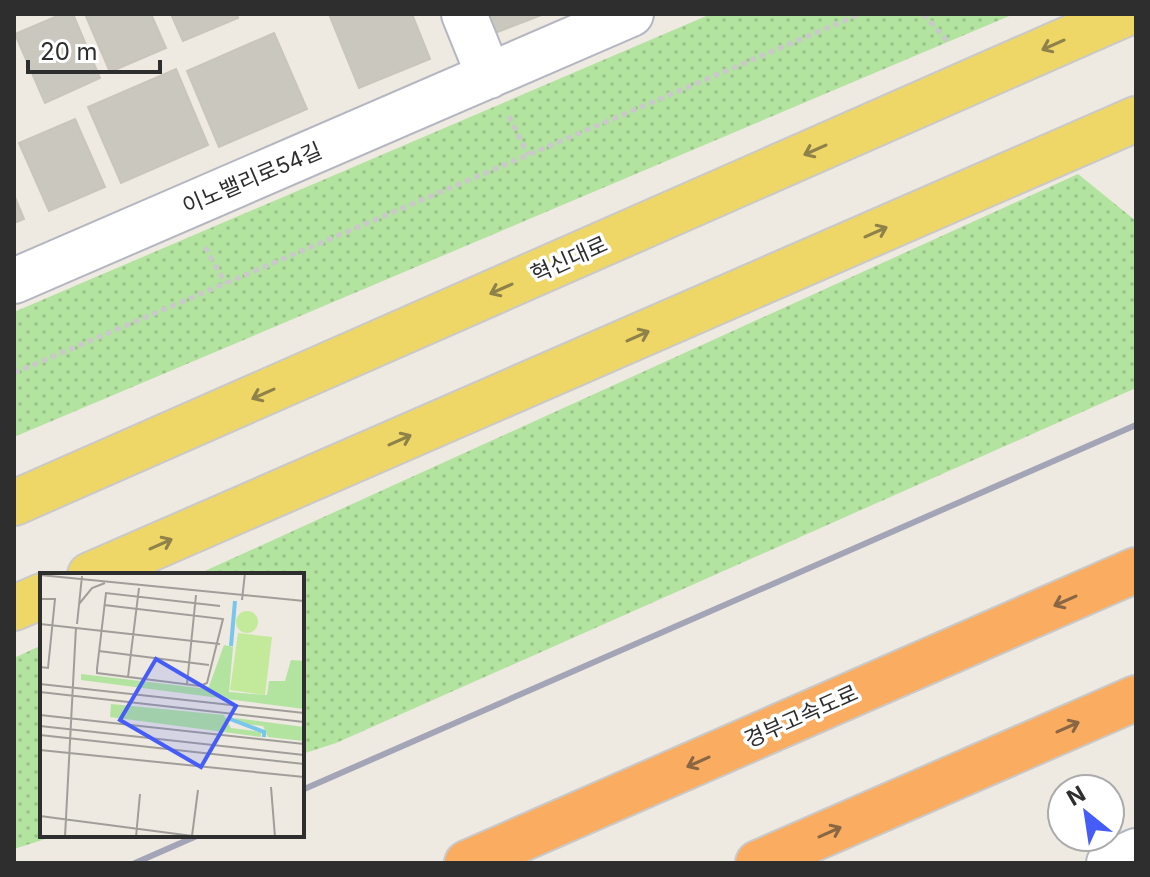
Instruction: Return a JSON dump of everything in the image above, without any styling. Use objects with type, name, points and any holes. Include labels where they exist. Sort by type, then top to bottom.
[{"type":"highway","name":"경부고속도로","points":[[467,863],[1136,570]]},
{"type":"highway","points":[[758,863],[1136,698]]},
{"type":"main road","name":"혁신대로","points":[[14,503],[1125,14]]},
{"type":"main road","points":[[95,573],[1136,119]]},
{"type":"main road","points":[[14,608],[40,597]]},
{"type":"street","points":[[464,14],[489,76]]},
{"type":"street","name":"이노밸리로54길","points":[[14,281],[631,14]]},
{"type":"street","points":[[1109,863],[1136,851]]},
{"type":"path","points":[[14,373],[860,14]]},
{"type":"green space","points":[[711,14],[1014,14],[14,437],[14,312]]},
{"type":"green space","points":[[1078,174],[1136,221],[1136,388],[336,743],[304,753],[304,573],[200,573]]},
{"type":"green space","points":[[40,646],[40,837],[52,837],[14,849],[14,658]]},
{"type":"building","points":[[62,14],[73,14],[100,78],[45,103],[15,34]]},
{"type":"building","points":[[85,14],[151,14],[166,48],[110,72]]},
{"type":"building","points":[[171,14],[237,14],[238,18],[183,41]]},
{"type":"building","points":[[329,14],[412,14],[430,59],[359,88]]},
{"type":"building","points":[[487,14],[544,14],[495,33]]},
{"type":"building","points":[[274,33],[307,109],[219,147],[187,71]]},
{"type":"building","points":[[176,69],[208,145],[121,183],[88,107]]},
{"type":"building","points":[[75,119],[105,187],[49,211],[19,143]]},
{"type":"building","points":[[14,195],[24,219],[14,223]]},
{"type":"railway","points":[[304,789],[1136,425]]},
{"type":"railway","points":[[135,863],[194,837]]}]
